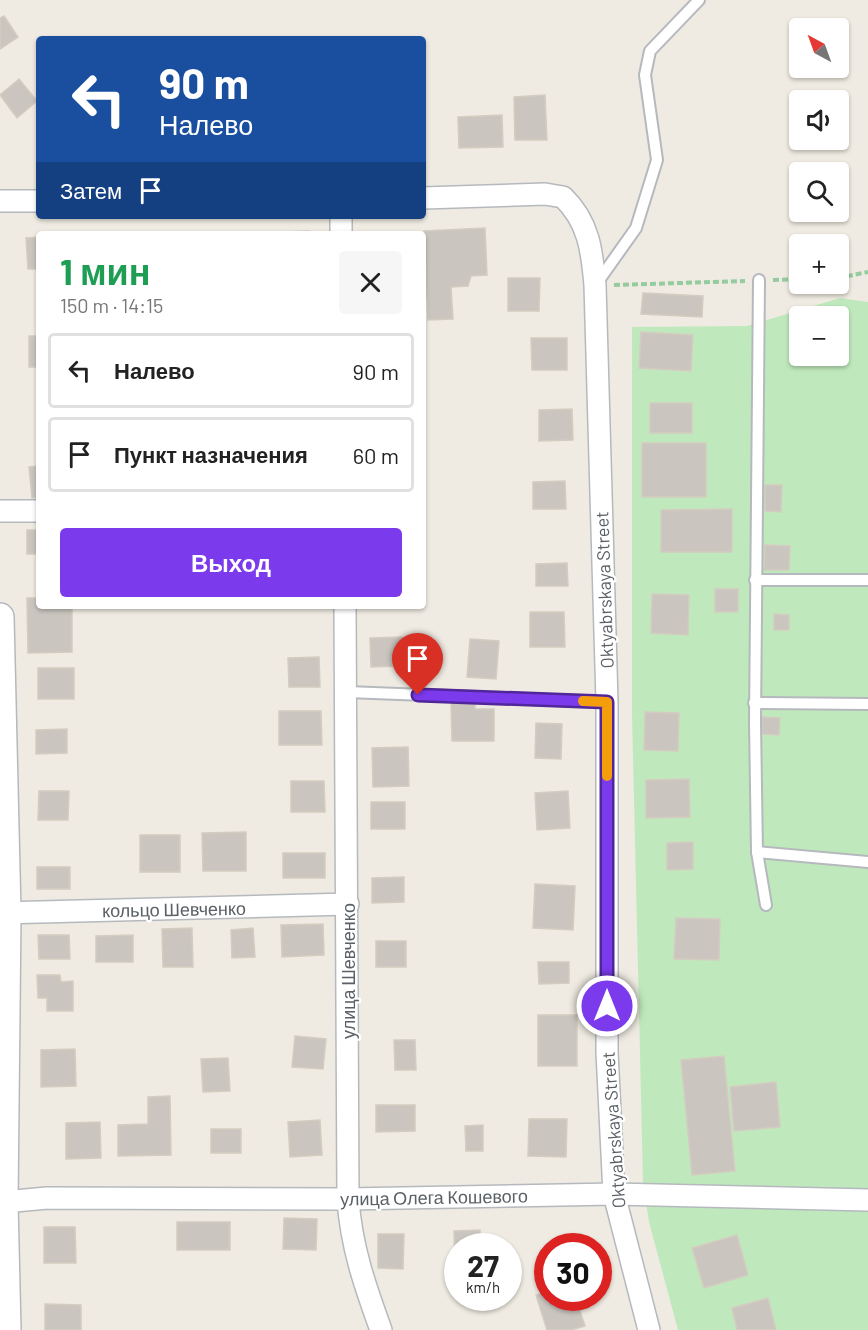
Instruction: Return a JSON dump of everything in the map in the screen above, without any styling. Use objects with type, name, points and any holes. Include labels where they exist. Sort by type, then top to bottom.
[{"type":"street","name":"Oktyabrskaya Street","points":[[426,198],[545,194],[563,197],[584,225],[591,242],[595,285],[607,702],[607,1052],[614,1194],[649,1330]]},
{"type":"street","points":[[0,201],[36,201]]},
{"type":"street","points":[[0,511],[36,511]]},
{"type":"street","name":"улица Шевченко","points":[[345,609],[348,1199],[350,1233],[361,1278],[381,1330]]},
{"type":"street","points":[[0,617],[3,913],[2,1202],[7,1330]]},
{"type":"street","name":"кольцо Шевченко","points":[[3,913],[348,904]]},
{"type":"street","name":"улица Олега Кошевого","points":[[2,1202],[47,1198],[348,1199],[614,1194],[868,1200]]},
{"type":"lane","points":[[595,285],[636,228],[657,160],[645,75],[650,51],[699,0]]},
{"type":"lane","points":[[759,280],[754,703],[758,852],[766,904]]},
{"type":"lane","points":[[755,580],[868,580]]},
{"type":"lane","points":[[347,693],[607,702]]},
{"type":"lane","points":[[754,703],[868,704]]},
{"type":"lane","points":[[758,852],[868,862]]},
{"type":"path","points":[[849,276],[868,272]]},
{"type":"path","points":[[595,285],[789,279]]},
{"type":"green space","points":[[840,298],[868,302],[868,1330],[678,1330],[649,1222],[643,1183],[632,714],[632,327],[747,326],[789,313],[789,366],[849,366],[849,306],[813,306]]},
{"type":"building","points":[[4,16],[18,37],[0,49],[0,18]]},
{"type":"building","points":[[19,79],[36,102],[17,118],[0,95]]},
{"type":"building","points":[[545,95],[547,140],[515,140],[514,97]]},
{"type":"building","points":[[502,115],[503,147],[459,148],[458,117]]},
{"type":"building","points":[[485,228],[487,275],[471,276],[468,286],[451,287],[453,319],[428,320],[426,231],[424,231]]},
{"type":"building","points":[[36,237],[36,269],[28,269],[26,238]]},
{"type":"building","points":[[508,278],[540,278],[539,311],[508,311]]},
{"type":"building","points":[[643,293],[703,296],[702,317],[641,314]]},
{"type":"building","points":[[641,332],[693,335],[691,371],[639,368]]},
{"type":"building","points":[[29,336],[36,336],[36,367],[29,367]]},
{"type":"building","points":[[531,338],[567,338],[567,370],[532,370]]},
{"type":"building","points":[[650,403],[692,403],[692,433],[650,433]]},
{"type":"building","points":[[572,409],[573,440],[539,441],[539,410]]},
{"type":"building","points":[[642,443],[706,443],[706,497],[642,497]]},
{"type":"building","points":[[36,466],[36,497],[32,498],[29,467]]},
{"type":"building","points":[[565,481],[566,509],[533,509],[533,482]]},
{"type":"building","points":[[765,485],[782,485],[781,512],[765,511]]},
{"type":"building","points":[[732,509],[732,552],[661,552],[661,510]]},
{"type":"building","points":[[27,530],[36,530],[36,554],[27,554]]},
{"type":"building","points":[[765,545],[790,546],[789,570],[764,570]]},
{"type":"building","points":[[567,563],[568,586],[536,586],[536,564]]},
{"type":"building","points":[[715,589],[738,589],[738,612],[715,612]]},
{"type":"building","points":[[652,594],[689,595],[688,635],[651,633]]},
{"type":"building","points":[[27,598],[36,598],[36,609],[72,609],[72,652],[28,653]]},
{"type":"building","points":[[530,612],[564,612],[565,647],[530,647]]},
{"type":"building","points":[[774,614],[789,615],[789,630],[774,630]]},
{"type":"building","points":[[402,637],[403,666],[371,667],[370,638]]},
{"type":"building","points":[[470,639],[499,641],[496,679],[467,677]]},
{"type":"building","points":[[319,657],[320,687],[289,687],[288,658]]},
{"type":"building","points":[[38,668],[74,668],[74,699],[38,699]]},
{"type":"building","points":[[451,703],[475,703],[475,709],[494,709],[494,741],[452,741]]},
{"type":"building","points":[[279,711],[321,711],[322,745],[279,745]]},
{"type":"building","points":[[645,712],[679,713],[678,751],[644,750]]},
{"type":"building","points":[[762,717],[780,718],[779,735],[762,734]]},
{"type":"building","points":[[536,723],[562,724],[561,759],[535,758]]},
{"type":"building","points":[[67,729],[67,753],[36,754],[36,730]]},
{"type":"building","points":[[408,747],[409,786],[373,787],[372,748]]},
{"type":"building","points":[[689,779],[690,817],[646,818],[646,780]]},
{"type":"building","points":[[291,781],[324,781],[325,812],[291,812]]},
{"type":"building","points":[[39,791],[69,791],[68,820],[38,820]]},
{"type":"building","points":[[568,791],[570,828],[537,830],[535,793]]},
{"type":"building","points":[[371,802],[405,802],[405,829],[371,829]]},
{"type":"building","points":[[246,832],[246,871],[203,871],[202,833]]},
{"type":"building","points":[[140,835],[180,835],[180,872],[140,872]]},
{"type":"building","points":[[693,842],[693,869],[667,870],[667,843]]},
{"type":"building","points":[[283,853],[325,853],[325,878],[283,878]]},
{"type":"building","points":[[37,867],[70,867],[70,889],[37,889]]},
{"type":"building","points":[[404,877],[404,902],[372,903],[372,878]]},
{"type":"building","points":[[535,884],[575,886],[573,930],[533,928]]},
{"type":"building","points":[[676,918],[720,919],[719,960],[674,959]]},
{"type":"building","points":[[323,924],[324,955],[282,957],[281,925]]},
{"type":"building","points":[[192,928],[193,967],[163,967],[162,929]]},
{"type":"building","points":[[253,928],[255,957],[232,958],[231,930]]},
{"type":"building","points":[[38,935],[69,935],[70,959],[39,959]]},
{"type":"building","points":[[133,935],[133,962],[96,962],[96,936]]},
{"type":"building","points":[[376,941],[406,941],[406,967],[376,967]]},
{"type":"building","points":[[538,962],[569,962],[569,983],[539,984]]},
{"type":"building","points":[[37,975],[60,975],[61,982],[73,981],[73,1011],[47,1011],[47,998],[38,998]]},
{"type":"building","points":[[538,1015],[577,1015],[577,1066],[538,1066]]},
{"type":"building","points":[[295,1036],[326,1039],[323,1069],[292,1067]]},
{"type":"building","points":[[394,1040],[415,1040],[416,1070],[395,1070]]},
{"type":"building","points":[[75,1049],[76,1086],[41,1087],[41,1050]]},
{"type":"building","points":[[724,1056],[735,1171],[692,1175],[681,1060]]},
{"type":"building","points":[[228,1058],[230,1091],[203,1092],[201,1059]]},
{"type":"building","points":[[776,1082],[780,1127],[734,1131],[730,1087]]},
{"type":"building","points":[[170,1096],[171,1155],[118,1156],[118,1125],[148,1124],[148,1097]]},
{"type":"building","points":[[376,1105],[415,1105],[415,1131],[376,1132]]},
{"type":"building","points":[[529,1119],[567,1119],[566,1157],[528,1156]]},
{"type":"building","points":[[320,1120],[322,1155],[290,1157],[288,1122]]},
{"type":"building","points":[[100,1122],[101,1158],[66,1159],[66,1123]]},
{"type":"building","points":[[483,1125],[483,1151],[466,1151],[465,1126]]},
{"type":"building","points":[[211,1129],[241,1129],[241,1153],[211,1153]]},
{"type":"building","points":[[284,1218],[317,1219],[316,1250],[283,1249]]},
{"type":"building","points":[[177,1222],[230,1222],[230,1250],[177,1250]]},
{"type":"building","points":[[44,1227],[75,1227],[76,1263],[44,1263]]},
{"type":"building","points":[[480,1230],[480,1233],[454,1233],[454,1231]]},
{"type":"building","points":[[378,1234],[404,1234],[403,1269],[378,1268]]},
{"type":"building","points":[[737,1235],[748,1275],[704,1288],[692,1248]]},
{"type":"building","points":[[768,1298],[776,1330],[737,1330],[732,1308]]},
{"type":"building","points":[[45,1304],[81,1305],[81,1330],[45,1330]]},
{"type":"building","points":[[541,1311],[580,1311],[585,1326],[571,1330],[547,1330]]},
{"type":"slow traffic","points":[[583,701],[607,702],[607,776]]},
{"type":"route","points":[[418,695],[607,702],[607,1006]]}]
